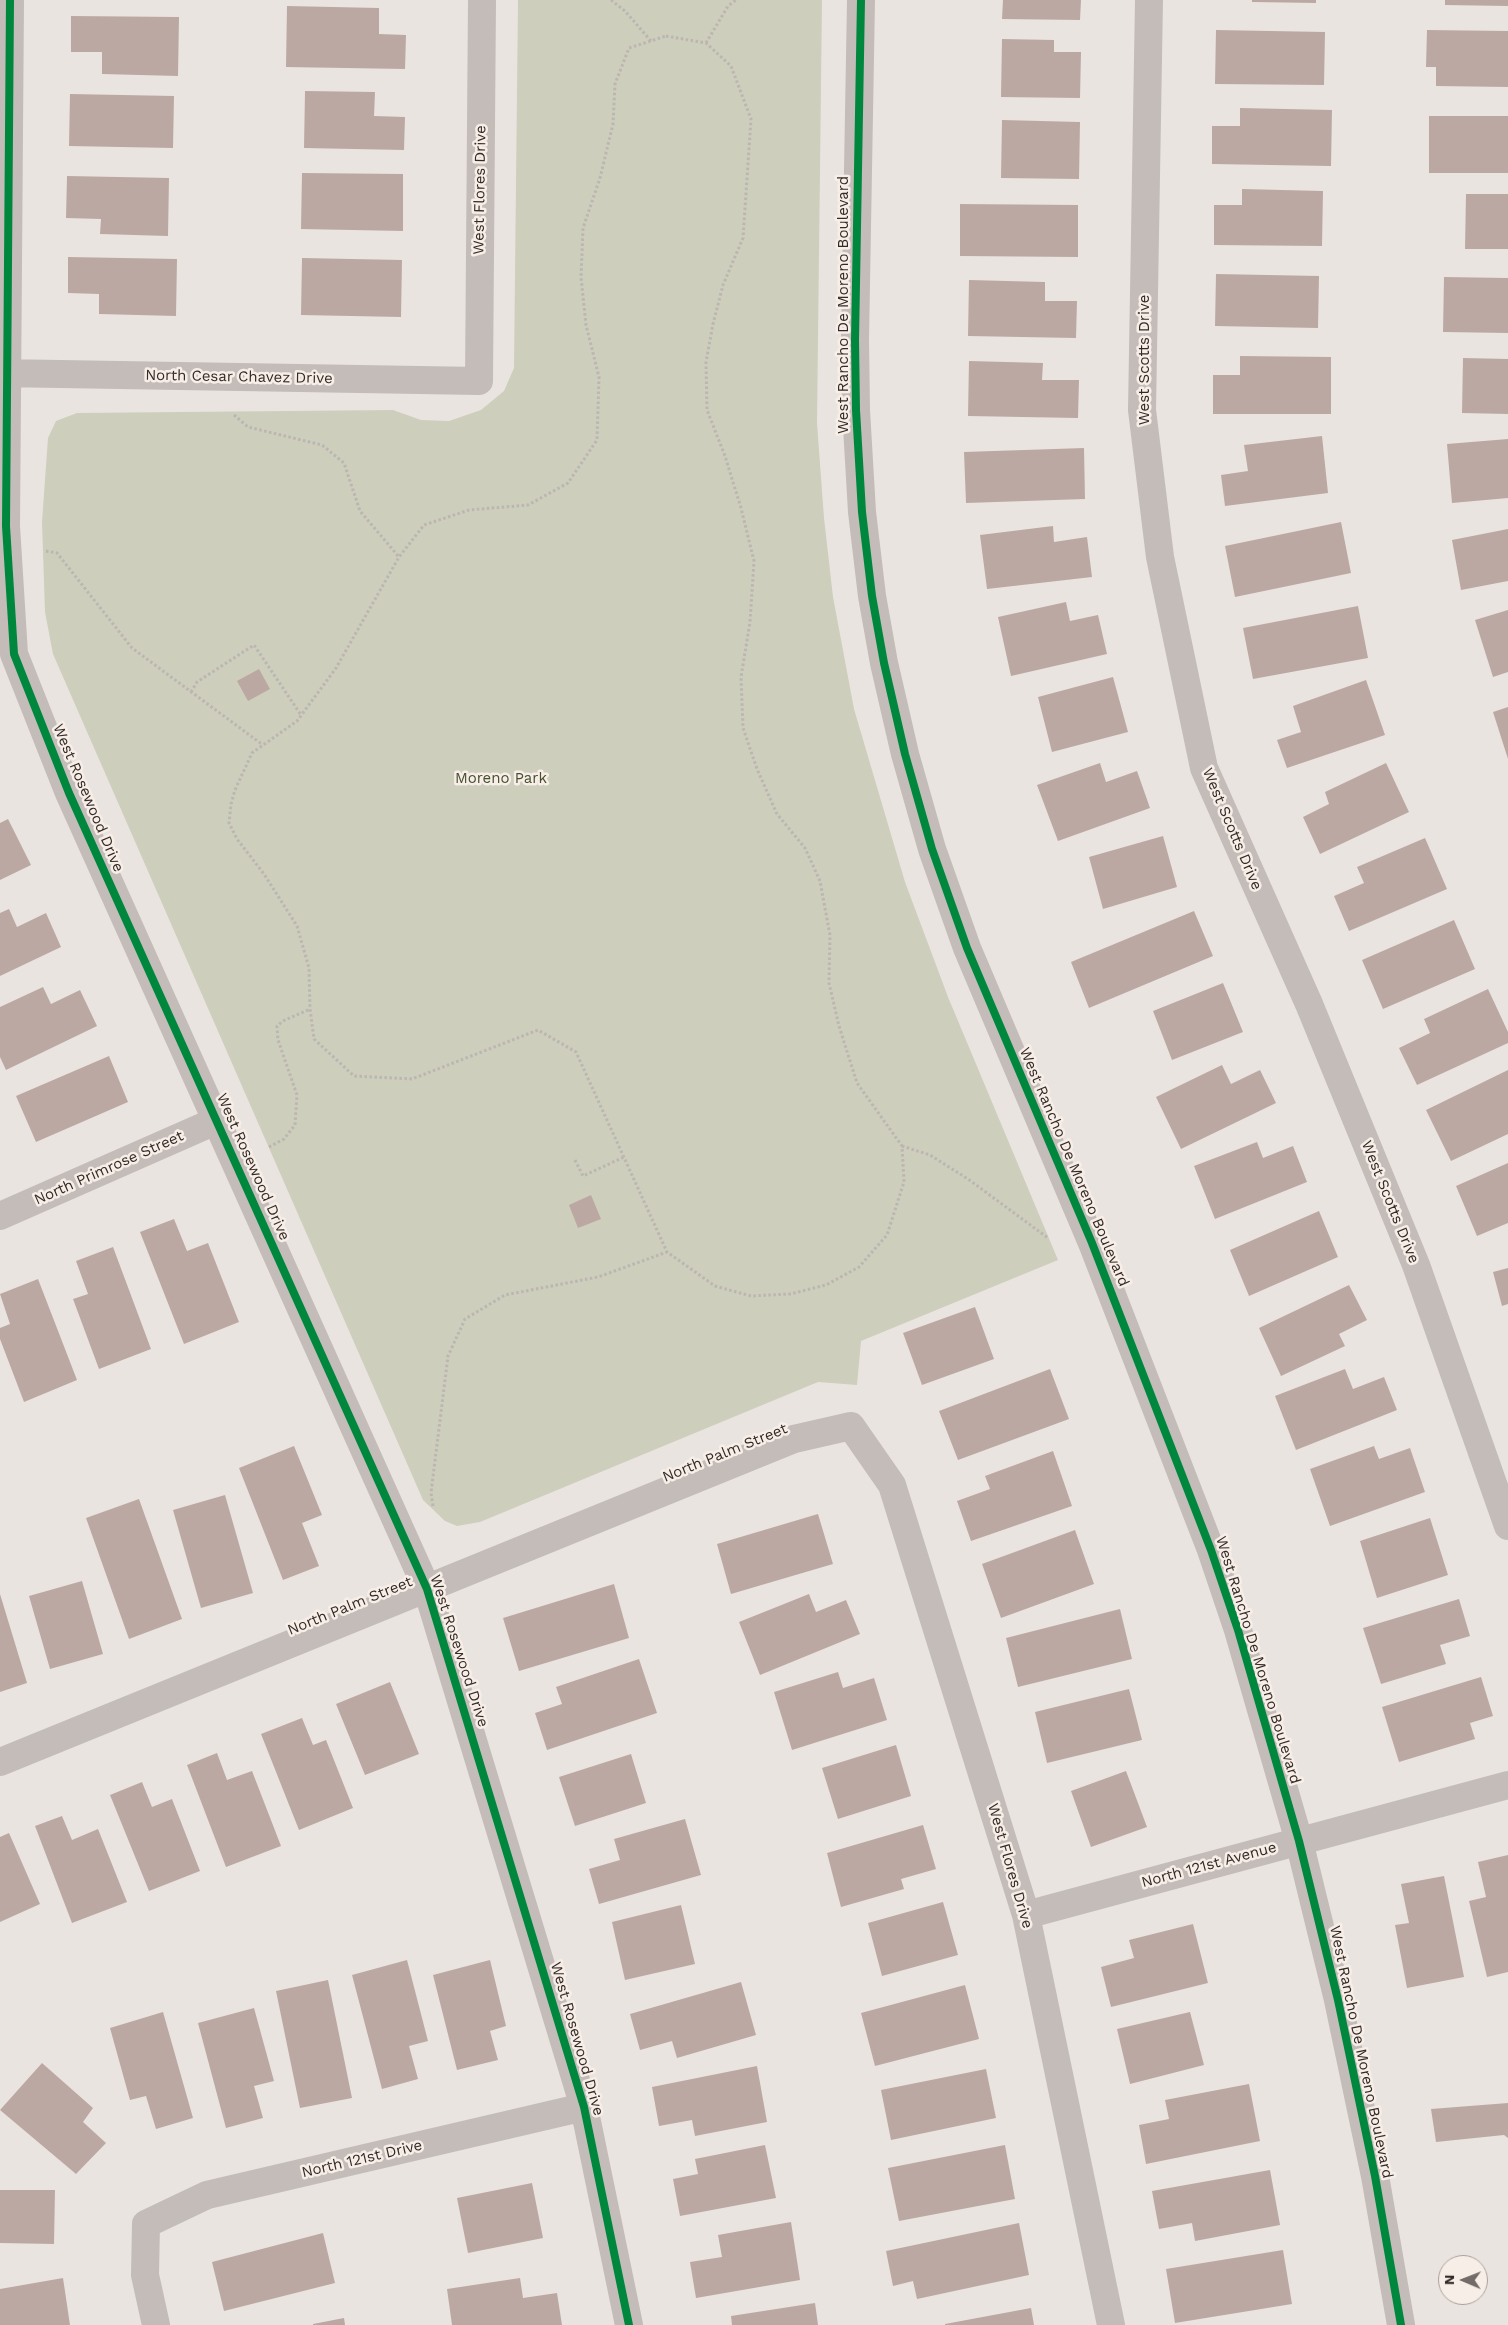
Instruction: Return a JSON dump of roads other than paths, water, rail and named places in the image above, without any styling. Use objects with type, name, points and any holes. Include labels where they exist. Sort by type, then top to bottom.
[{"type":"street","name":"West Rosewood Drive","points":[[10,0],[4,373],[6,526],[14,654],[72,801],[218,1120],[427,1589],[584,2108],[630,2325]]},
{"type":"street","name":"West Flores Drive","points":[[479,381],[482,0]]},
{"type":"street","name":"West Rancho De Moreno Boulevard","points":[[862,0],[855,340],[857,428],[862,512],[872,596],[884,663],[905,754],[932,849],[967,948],[1092,1243],[1212,1550],[1259,1701],[1298,1841],[1358,2089],[1392,2264],[1401,2325]]},
{"type":"street","name":"West Scotts Drive","points":[[1149,0],[1142,410],[1160,557],[1204,768],[1309,1004],[1416,1265],[1508,1526]]},
{"type":"street","name":"North Cesar Chavez Drive","points":[[4,373],[479,381]]},
{"type":"street","name":"North Primrose Street","points":[[0,1216],[218,1120]]},
{"type":"street","name":"West Flores Drive","points":[[851,1426],[892,1485],[1026,1915],[1111,2325]]},
{"type":"street","name":"North Palm Street","points":[[0,1762],[794,1439],[851,1426]]},
{"type":"street","name":"North 121st Avenue","points":[[1026,1915],[1508,1785]]},
{"type":"street","name":"North 121st Drive","points":[[156,2325],[145,2275],[146,2224],[207,2195],[584,2108]]},
{"type":"park label","name":"Moreno Park","points":[[501,779]]}]
